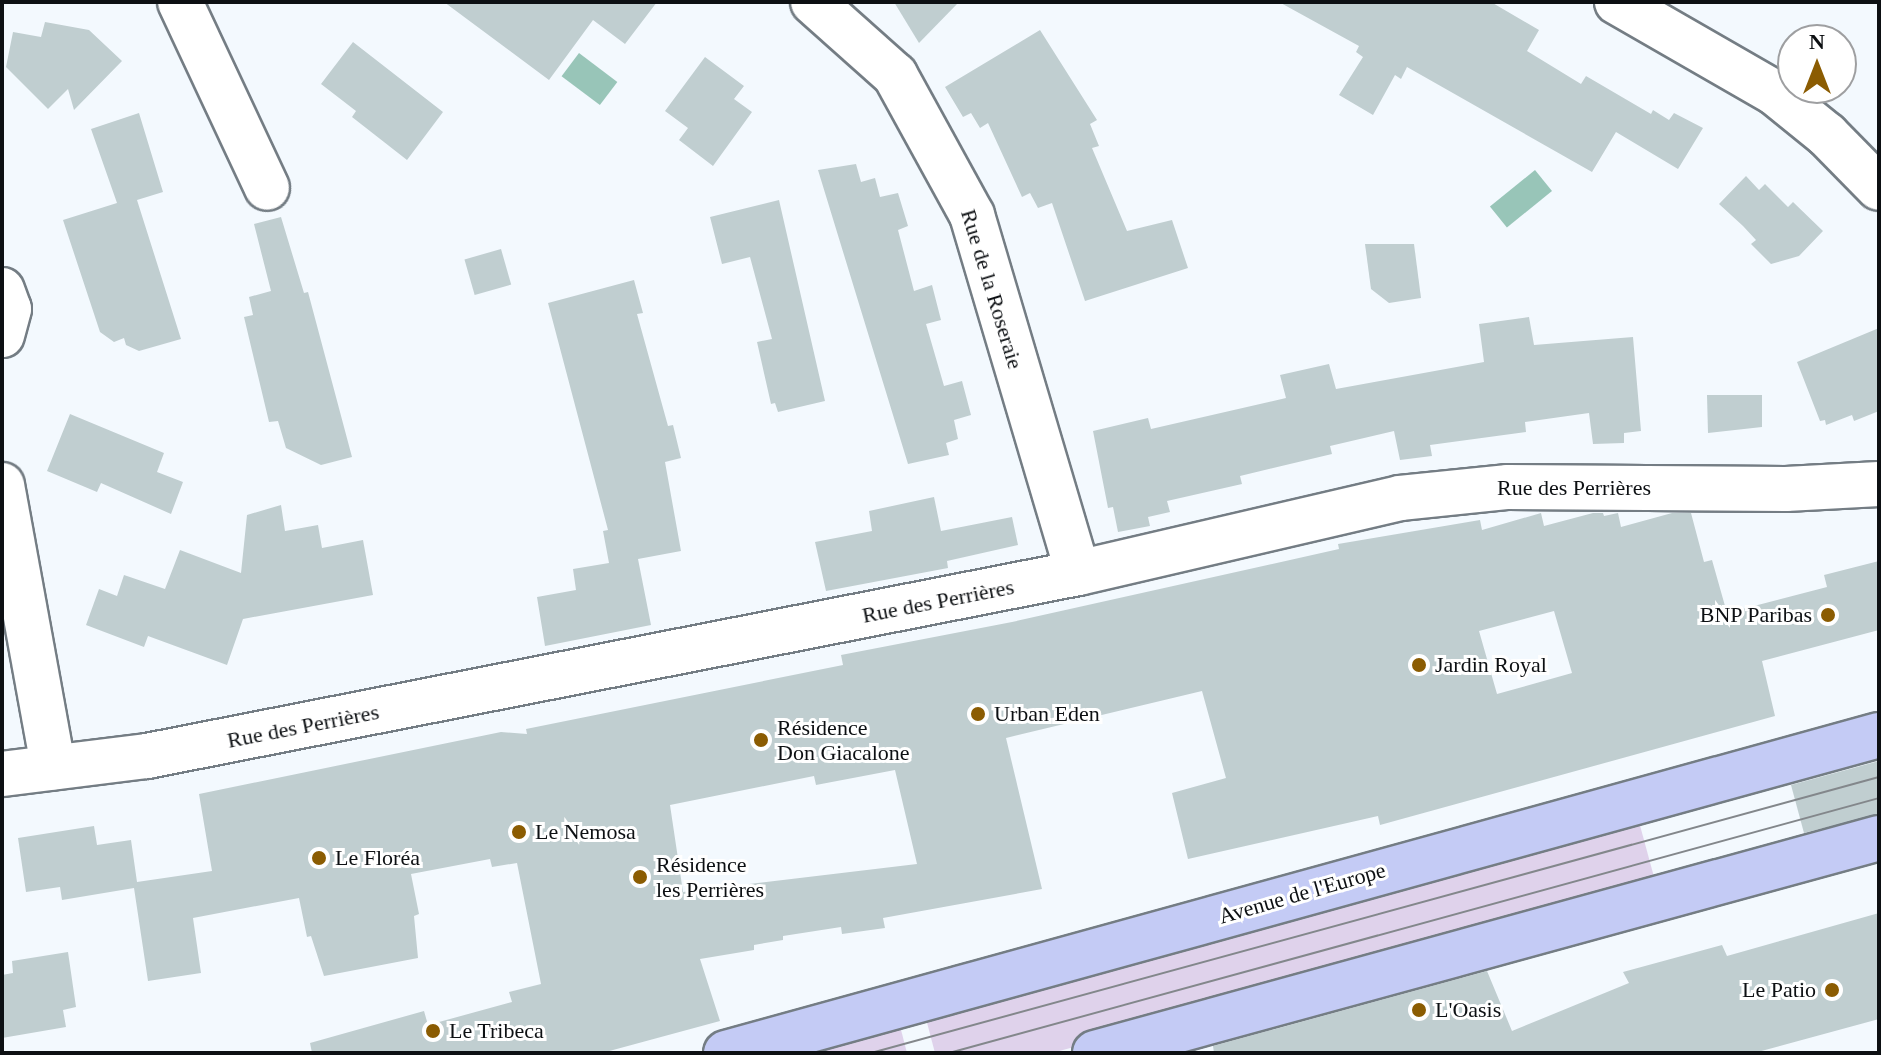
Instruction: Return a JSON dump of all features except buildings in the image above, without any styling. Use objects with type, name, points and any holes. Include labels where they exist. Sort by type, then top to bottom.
[{"type":"main road","name":"Avenue de l'Europe","points":[[726,1053],[1879,735]]},
{"type":"main road","points":[[1095,1053],[1879,838]]},
{"type":"street","points":[[180,2],[267,188]]},
{"type":"street","name":"Rue de la Roseraie","points":[[813,2],[895,75],[972,215],[1078,573]]},
{"type":"street","points":[[1617,2],[1775,93],[1827,135],[1879,188]]},
{"type":"street","points":[[2,290],[9,309],[2,335]]},
{"type":"street","name":"Rue des Perrières","points":[[2,774],[147,756],[1078,573],[1400,498],[1508,487],[1786,489],[1879,484]]},
{"type":"street","points":[[2,485],[53,767]]},
{"type":"shaded area","points":[[579,53],[617,82],[600,105],[562,76]]},
{"type":"shaded area","points":[[1535,170],[1552,191],[1507,227],[1490,207]]},
{"type":"shaded area","points":[[1638,818],[1657,888],[1052,1053],[935,1053],[925,1015]]},
{"type":"shaded area","points":[[899,1022],[907,1053],[785,1053]]},
{"type":"tram line","points":[[871,1053],[1879,777]]},
{"type":"tram line","points":[[949,1053],[1879,798]]},
{"type":"place","name":"BNP Paribas","points":[[1828,615]]},
{"type":"place","name":"Jardin Royal","points":[[1419,665]]},
{"type":"place","name":"Urban Eden","points":[[978,714]]},
{"type":"place","name":"Résidence Don Giacalone","points":[[761,740]]},
{"type":"place","name":"Le Nemosa","points":[[519,832]]},
{"type":"place","name":"Le Floréa","points":[[319,858]]},
{"type":"place","name":"Résidence les Perrières","points":[[640,877]]},
{"type":"place","name":"Le Patio","points":[[1832,990]]},
{"type":"place","name":"L'Oasis","points":[[1419,1010]]},
{"type":"place","name":"Le Tribeca","points":[[433,1031]]}]
